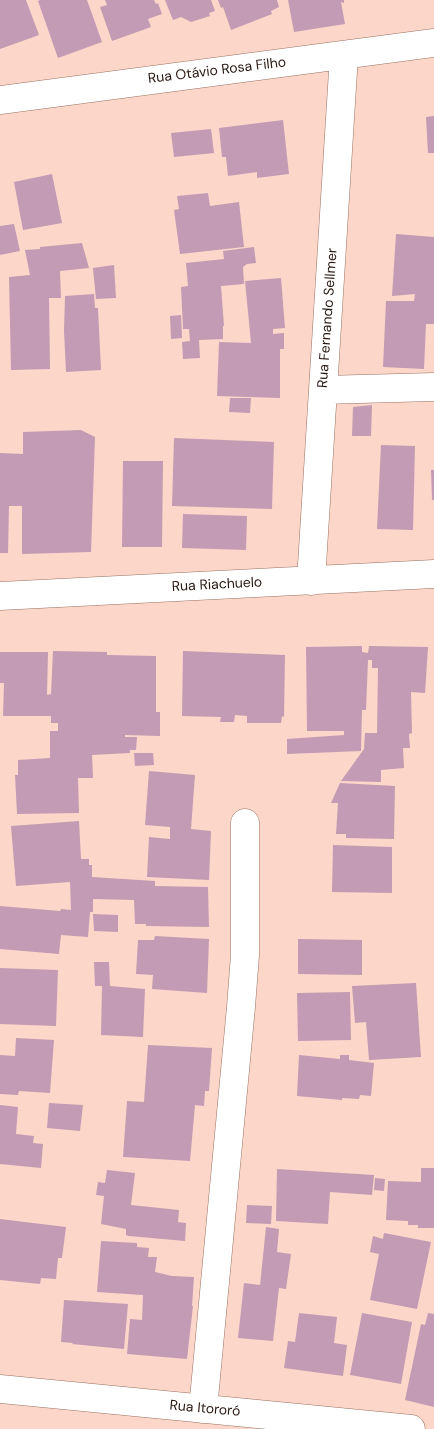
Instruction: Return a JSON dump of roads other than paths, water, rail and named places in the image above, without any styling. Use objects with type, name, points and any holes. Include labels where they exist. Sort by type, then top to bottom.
[{"type":"street","name":"Rua Otávio Rosa Filho","points":[[0,100],[434,43]]},
{"type":"street","name":"Rua Fernando Sellmer","points":[[311,581],[344,55]]},
{"type":"street","points":[[323,390],[434,387]]},
{"type":"street","name":"Rua Riachuelo","points":[[0,596],[434,574]]},
{"type":"street","points":[[203,1409],[243,972],[245,823]]},
{"type":"street","name":"Rua Itororó","points":[[0,1390],[411,1429]]}]
